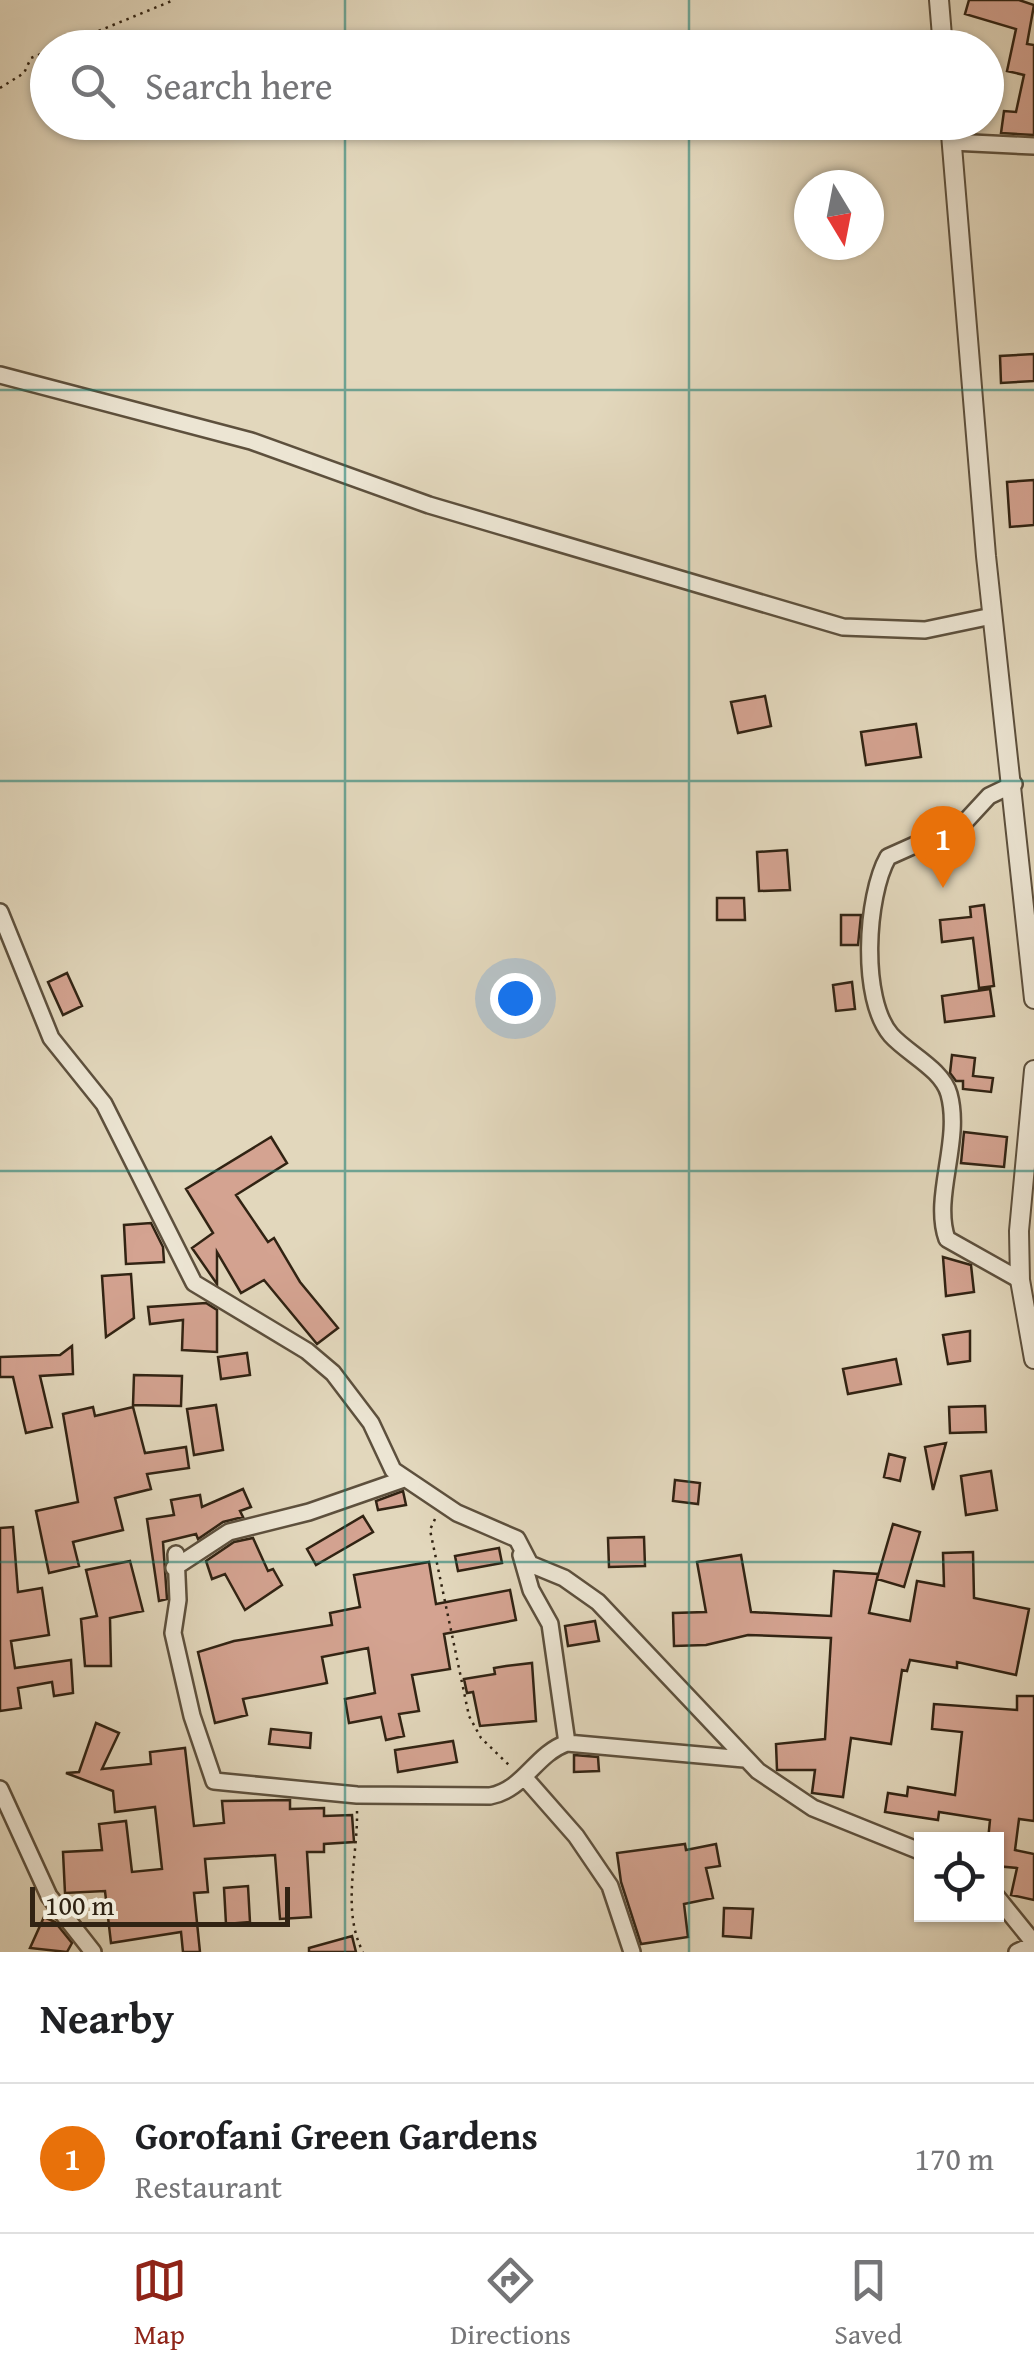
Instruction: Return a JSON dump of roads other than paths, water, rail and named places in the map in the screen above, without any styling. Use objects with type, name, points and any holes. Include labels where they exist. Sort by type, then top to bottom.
[{"type":"street","points":[[939,0],[942,30]]},
{"type":"street","points":[[952,140],[992,616],[1014,784],[1034,998]]},
{"type":"street","points":[[998,140],[1034,146]]},
{"type":"street","points":[[0,375],[252,441],[429,505],[843,627],[926,630],[992,616]]},
{"type":"street","points":[[1014,784],[989,796],[964,823],[888,857],[875,895],[870,936],[881,1019],[889,1032],[945,1083],[948,1092],[952,1128],[944,1208],[947,1238],[1020,1280]]},
{"type":"street","points":[[0,912],[51,1038],[104,1104],[194,1284],[306,1351],[333,1373],[356,1400],[399,1482]]},
{"type":"street","points":[[1034,1070],[1019,1232],[1020,1280],[1034,1359]]},
{"type":"street","points":[[744,1759],[568,1742],[550,1749],[525,1778],[504,1794],[490,1796],[357,1794],[211,1778],[173,1633],[178,1600],[175,1561],[228,1532],[399,1482],[517,1539],[530,1564],[564,1578],[624,1624],[744,1759],[814,1808],[914,1849]]},
{"type":"street","points":[[517,1539],[531,1590],[550,1624],[568,1742]]},
{"type":"street","points":[[525,1778],[576,1836],[610,1886],[632,1952]]},
{"type":"street","points":[[0,1790],[49,1896],[94,1952]]},
{"type":"street","points":[[1004,1906],[1034,1944],[1016,1952]]},
{"type":"place","name":"Gorofani Green Gardens","points":[[943,888]]}]
